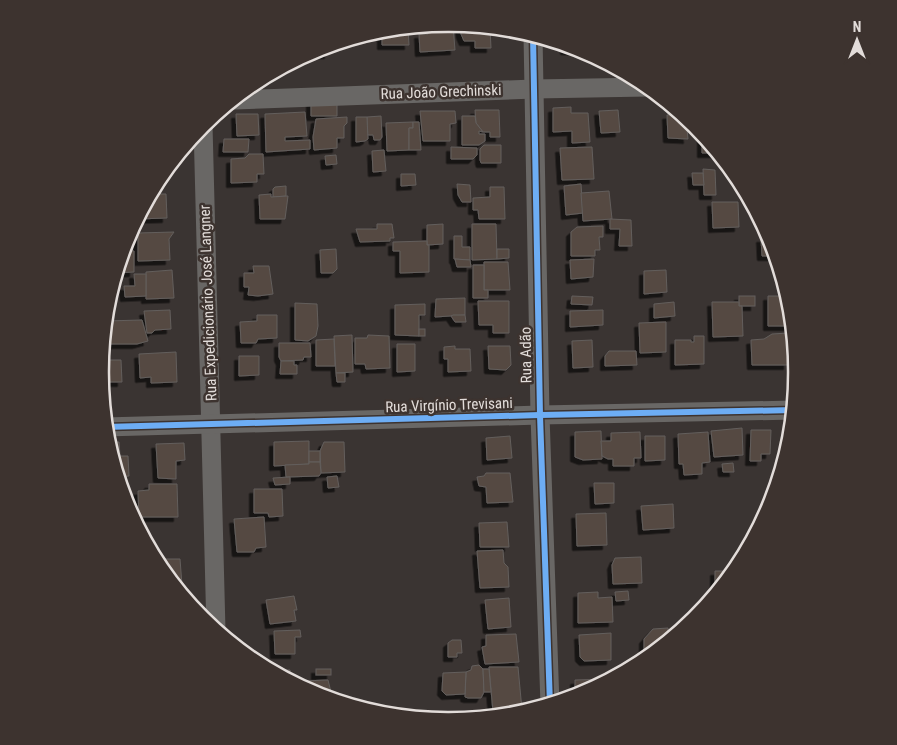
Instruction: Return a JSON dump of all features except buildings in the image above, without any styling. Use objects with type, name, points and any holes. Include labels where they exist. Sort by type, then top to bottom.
[{"type":"street","name":"Rua Adão","points":[[533,43],[540,415],[550,697]]},
{"type":"street","name":"Rua João Grechinski","points":[[247,100],[633,87]]},
{"type":"street","name":"Rua Expedicionário José Langner","points":[[203,137],[216,620]]},
{"type":"street","name":"Rua Virgínio Trevisani","points":[[113,427],[787,410]]},
{"type":"cycle path","points":[[533,43],[540,415],[550,697]]},
{"type":"cycle path","points":[[113,427],[787,410]]}]
